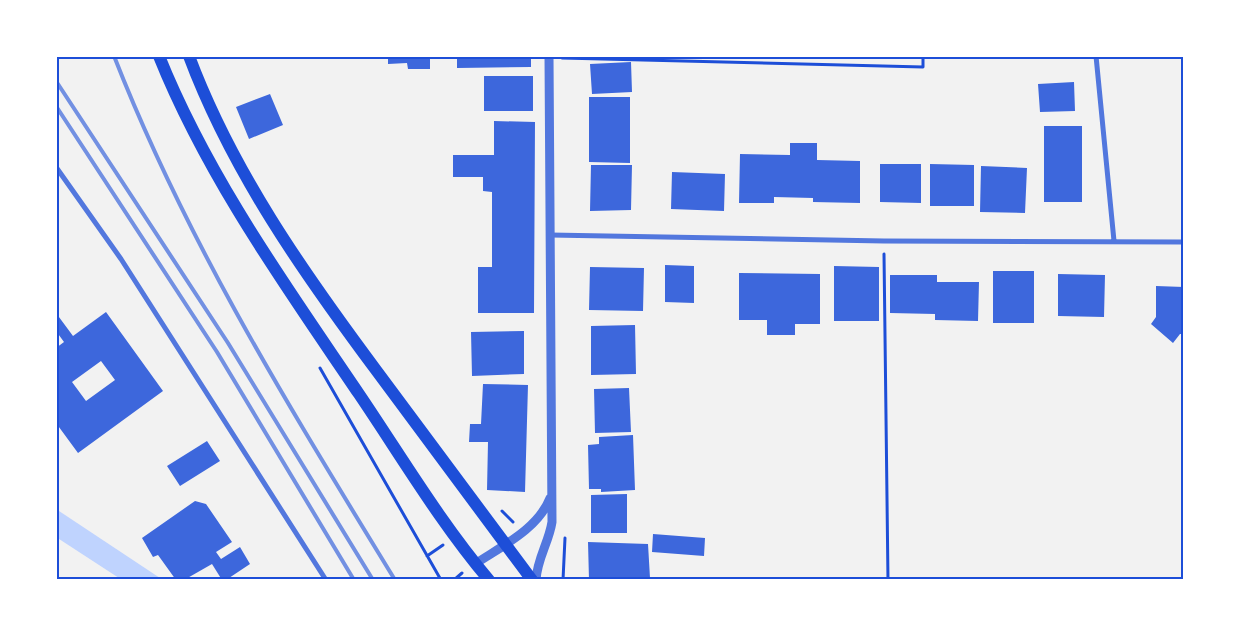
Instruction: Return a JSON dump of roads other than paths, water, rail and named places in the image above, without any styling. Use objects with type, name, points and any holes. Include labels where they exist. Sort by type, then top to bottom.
[{"type":"main road","points":[[159,56],[170,84],[218,176],[277,272],[475,564],[489,580]]},
{"type":"main road","points":[[189,56],[204,96],[253,189],[308,279],[532,580]]},
{"type":"main road","points":[[475,564],[480,580]]},
{"type":"street","points":[[1096,56],[1114,240]]},
{"type":"street","points":[[536,580],[541,558],[550,534],[552,491],[549,57]]},
{"type":"street","points":[[56,166],[121,259],[326,580]]},
{"type":"street","points":[[550,235],[884,241],[1114,240],[1184,242]]},
{"type":"street","points":[[475,564],[538,520],[546,509],[552,491]]},
{"type":"water","points":[[56,509],[163,580],[122,580],[56,537]]},
{"type":"railway","points":[[114,56],[143,126],[208,260],[279,388],[395,580]]},
{"type":"railway","points":[[56,81],[228,343],[373,580]]},
{"type":"railway","points":[[56,106],[217,352],[354,580]]}]
